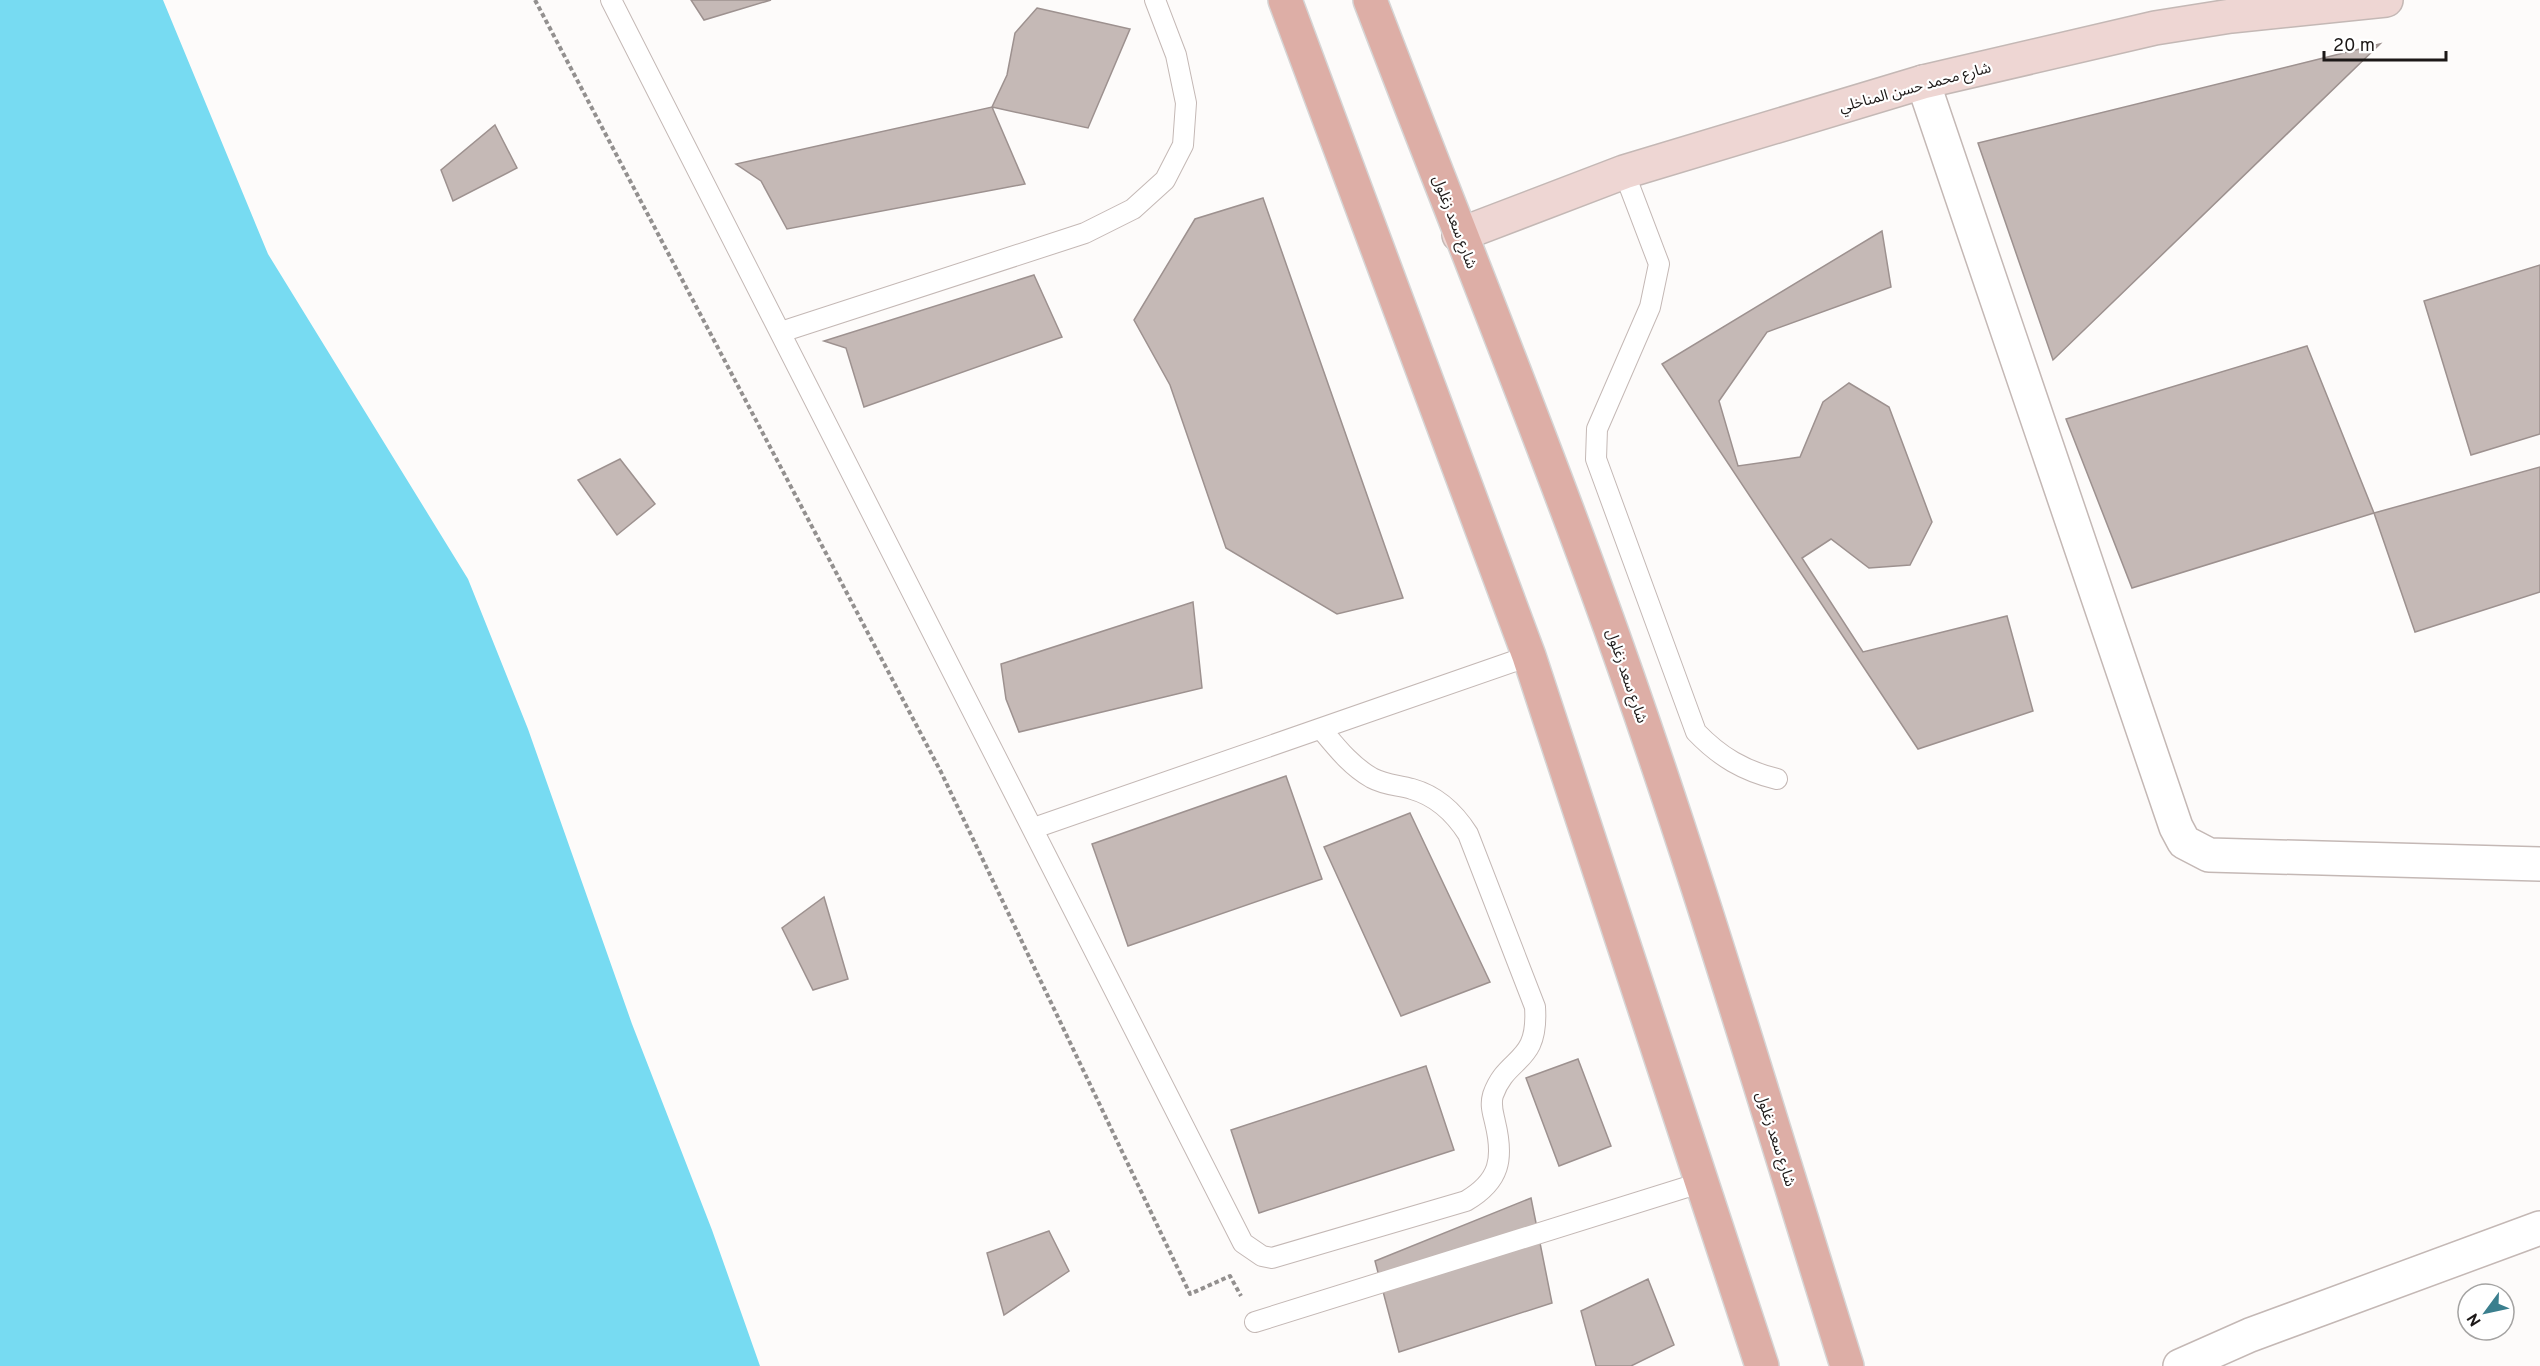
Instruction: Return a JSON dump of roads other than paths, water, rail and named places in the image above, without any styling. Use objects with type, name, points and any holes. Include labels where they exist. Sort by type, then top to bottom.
[{"type":"main road","points":[[1285,0],[1529,656],[1762,1366]]},
{"type":"main road","name":"شارع سعد زغلول","points":[[1370,0],[1561,494],[1635,698],[1685,844],[1847,1366]]},
{"type":"street","name":"شارع محمد حسن المناخلي","points":[[1459,235],[1624,172],[1923,82],[2155,28],[2230,16],[2386,0]]},
{"type":"street","points":[[1923,82],[2172,816],[2184,842],[2210,855],[2540,864]]},
{"type":"street","points":[[2180,1366],[2250,1335],[2540,1228]]},
{"type":"lane","points":[[611,0],[1244,1243],[1252,1251],[1262,1256],[1281,1257],[1466,1201],[1488,1185],[1495,1172],[1500,1149],[1491,1105],[1493,1096],[1503,1077],[1524,1058],[1532,1043],[1536,1025],[1535,1007],[1468,834],[1459,820],[1448,807],[1431,796],[1411,788],[1390,786],[1372,778],[1340,753],[1322,730]]},
{"type":"lane","points":[[781,332],[1085,234],[1132,209],[1165,180],[1184,145],[1186,103],[1176,55],[1155,0]]},
{"type":"lane","points":[[1624,172],[1659,264],[1650,307],[1597,429],[1596,459],[1696,732],[1731,762],[1777,779]]},
{"type":"lane","points":[[1034,828],[1322,730],[1529,656]]},
{"type":"lane","points":[[1255,1322],[1703,1182]]},
{"type":"water","points":[[0,0],[163,0],[268,254],[468,579],[528,729],[632,1024],[712,1230],[760,1366],[0,1366]]}]
